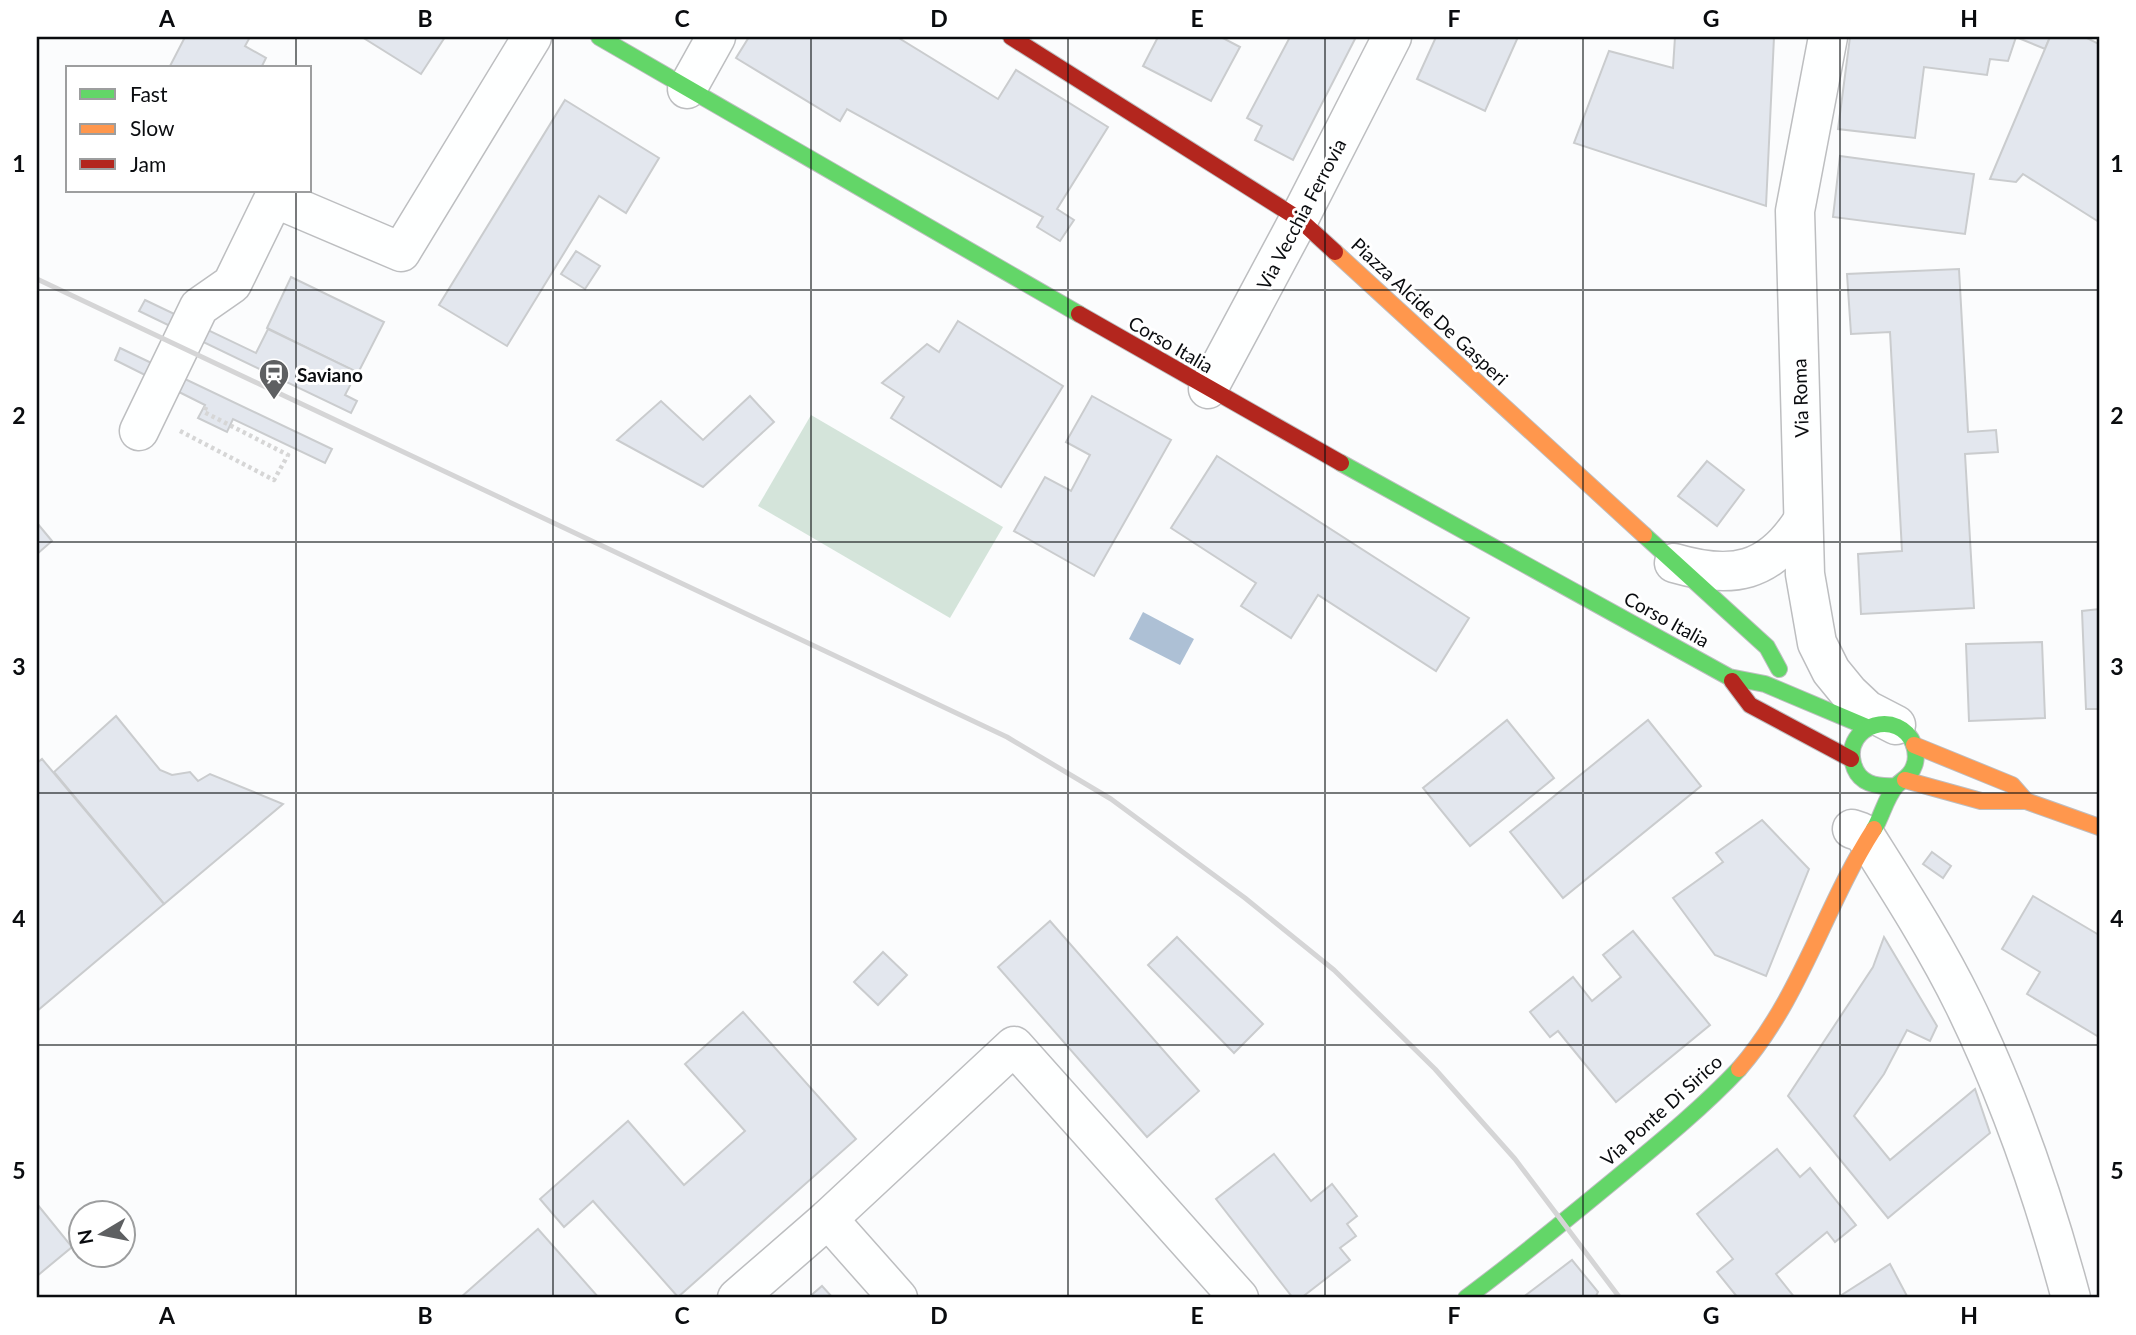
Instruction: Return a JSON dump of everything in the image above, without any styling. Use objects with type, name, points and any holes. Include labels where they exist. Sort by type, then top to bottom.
[{"type":"main road","name":"Corso Italia","points":[[599,37],[1208,390],[1756,684]]},
{"type":"main road","name":"Piazza Alcide De Gasperi","points":[[1011,37],[1299,219],[1767,647],[1756,684]]},
{"type":"main road","points":[[1756,684],[1893,733],[2012,785],[2026,801]]},
{"type":"main road","points":[[1756,684],[1851,758]]},
{"type":"main road","points":[[1893,733],[1855,740],[1851,758],[1854,769],[1860,779],[1877,788],[1900,783],[1981,801],[2026,801],[2099,827]]},
{"type":"main road","points":[[1856,830],[1915,764],[1893,733]]},
{"type":"main road","points":[[1856,830],[1860,779]]},
{"type":"main road","name":"Via Ponte Di Sirico","points":[[1466,1298],[1545,1239],[1703,1104],[1737,1071],[1765,1038],[1790,997],[1856,830]]},
{"type":"street","points":[[143,423],[199,307],[232,284],[274,198],[401,252],[531,37]]},
{"type":"street","points":[[687,89],[716,37]]},
{"type":"street","name":"Via Vecchia Ferrovia","points":[[1208,390],[1392,37]]},
{"type":"street","name":"Via Roma","points":[[1828,37],[1795,211],[1805,574],[1817,643],[1830,671],[1849,693],[1893,733]]},
{"type":"street","points":[[1674,563],[1718,572],[1758,565],[1773,558],[1803,520]]},
{"type":"street","points":[[1756,684],[1804,639],[1811,616]]},
{"type":"street","points":[[1856,830],[1920,922],[1970,1017],[2014,1118],[2051,1224],[2071,1298]]},
{"type":"street","points":[[737,1298],[828,1219],[1014,1046],[1239,1298]]},
{"type":"street","points":[[828,1219],[898,1298]]},
{"type":"path","points":[[143,423],[274,480],[288,455],[204,412],[207,405]]},
{"type":"shaded area","points":[[811,415],[1003,527],[950,618],[758,506]]},
{"type":"water","points":[[1143,612],[1194,639],[1180,665],[1129,639]]},
{"type":"building","points":[[185,37],[250,37],[245,46],[266,58],[262,66],[170,66]]},
{"type":"building","points":[[362,37],[445,37],[421,74]]},
{"type":"building","points":[[749,37],[897,37],[998,99],[1016,70],[1108,127],[1057,209],[1074,220],[1060,241],[1037,227],[1043,217],[847,109],[840,121],[736,58]]},
{"type":"building","points":[[1158,37],[1221,37],[1240,47],[1211,101],[1143,66]]},
{"type":"building","points":[[1290,37],[1356,37],[1293,160],[1255,140],[1262,126],[1247,118]]},
{"type":"building","points":[[1436,37],[1518,37],[1485,111],[1417,79]]},
{"type":"building","points":[[1675,37],[1774,37],[1766,206],[1574,143],[1609,51],[1673,68]]},
{"type":"building","points":[[1850,37],[2016,37],[2008,61],[1990,59],[1987,75],[1924,67],[1915,138],[1838,129]]},
{"type":"building","points":[[2016,37],[2050,37],[2045,49]]},
{"type":"building","points":[[2050,37],[2085,37],[2099,44],[2099,222],[2023,174],[2016,182],[1990,179]]},
{"type":"building","points":[[565,100],[659,158],[626,213],[599,196],[507,346],[439,305]]},
{"type":"building","points":[[1840,156],[1974,174],[1965,234],[1833,217]]},
{"type":"building","points":[[576,251],[600,266],[585,289],[561,274]]},
{"type":"building","points":[[1959,269],[1968,432],[1996,430],[1998,452],[1965,454],[1974,608],[1861,614],[1858,554],[1902,551],[1890,332],[1851,334],[1847,274]]},
{"type":"building","points":[[291,277],[384,322],[358,373],[267,328]]},
{"type":"building","points":[[145,300],[256,353],[268,329],[357,372],[345,395],[357,401],[351,413],[139,311]]},
{"type":"building","points":[[958,321],[1063,386],[1001,487],[891,418],[904,397],[882,383],[927,344],[939,352]]},
{"type":"building","points":[[120,348],[332,449],[325,463],[233,419],[227,432],[198,418],[205,405],[115,360]]},
{"type":"building","points":[[750,396],[774,422],[703,487],[617,440],[661,401],[703,440]]},
{"type":"building","points":[[1092,396],[1171,440],[1094,576],[1014,531],[1045,477],[1071,491],[1090,455],[1066,442]]},
{"type":"building","points":[[1217,456],[1469,618],[1436,671],[1318,595],[1291,638],[1241,606],[1256,583],[1171,528]]},
{"type":"building","points":[[1707,461],[1744,490],[1717,526],[1678,496]]},
{"type":"building","points":[[37,523],[52,541],[37,554]]},
{"type":"building","points":[[2099,609],[2099,709],[2086,709],[2082,611]]},
{"type":"building","points":[[2042,642],[2045,718],[1969,721],[1966,644]]},
{"type":"building","points":[[116,716],[160,770],[172,775],[190,772],[198,781],[210,774],[283,804],[164,904],[54,772]]},
{"type":"building","points":[[1507,720],[1554,778],[1470,846],[1423,788]]},
{"type":"building","points":[[1648,720],[1701,786],[1563,898],[1510,832]]},
{"type":"building","points":[[42,759],[164,904],[37,1011],[37,763]]},
{"type":"building","points":[[1762,820],[1809,869],[1766,976],[1715,955],[1673,898],[1723,862],[1716,853]]},
{"type":"building","points":[[1932,852],[1951,866],[1943,878],[1923,864]]},
{"type":"building","points":[[2033,896],[2099,935],[2099,1037],[2027,994],[2040,972],[2002,949]]},
{"type":"building","points":[[1050,921],[1199,1091],[1147,1137],[998,967]]},
{"type":"building","points":[[1633,931],[1710,1025],[1616,1102],[1558,1031],[1550,1037],[1530,1012],[1573,977],[1592,1001],[1621,977],[1603,955]]},
{"type":"building","points":[[1177,937],[1263,1024],[1234,1053],[1148,965]]},
{"type":"building","points":[[1884,937],[1937,1026],[1930,1041],[1907,1030],[1884,1074],[1854,1116],[1890,1160],[1975,1089],[1990,1133],[1888,1218],[1788,1096],[1873,967]]},
{"type":"building","points":[[883,952],[907,975],[878,1005],[854,982]]},
{"type":"building","points":[[743,1012],[856,1139],[678,1297],[593,1201],[564,1227],[540,1199],[628,1121],[684,1185],[745,1131],[685,1064]]},
{"type":"building","points":[[1777,1149],[1800,1177],[1810,1168],[1856,1225],[1835,1242],[1827,1232],[1776,1274],[1795,1298],[1738,1298],[1717,1272],[1733,1259],[1697,1214]]},
{"type":"building","points":[[1274,1154],[1311,1201],[1332,1184],[1357,1216],[1347,1224],[1356,1236],[1340,1248],[1350,1260],[1301,1298],[1293,1298],[1216,1199]]},
{"type":"building","points":[[37,1204],[66,1240],[66,1252],[37,1276]]},
{"type":"building","points":[[538,1229],[599,1298],[460,1298]]},
{"type":"building","points":[[1572,1260],[1598,1292],[1595,1298],[1522,1298]]},
{"type":"building","points":[[1890,1264],[1908,1298],[1837,1298]]},
{"type":"building","points":[[822,1286],[833,1298],[808,1298]]},
{"type":"railway","points":[[37,279],[1007,737],[1111,799],[1245,898],[1334,970],[1435,1069],[1515,1159],[1620,1298]]},
{"type":"traffic: fast","points":[[599,37],[1079,314]]},
{"type":"traffic: fast","points":[[1341,463],[1729,677],[1765,684],[1867,727]]},
{"type":"traffic: fast","points":[[1644,535],[1767,647],[1779,669]]},
{"type":"traffic: fast","points":[[1874,829],[1893,790],[1913,769],[1916,756],[1914,745],[1907,734],[1897,727],[1886,724],[1864,730],[1856,739],[1852,750],[1855,770],[1869,783],[1895,786]]},
{"type":"traffic: fast","points":[[1466,1298],[1654,1147],[1739,1069]]},
{"type":"traffic: slow","points":[[1335,252],[1644,535]]},
{"type":"traffic: slow","points":[[1914,745],[2012,785],[2026,801]]},
{"type":"traffic: slow","points":[[1905,780],[1981,801],[2026,801],[2099,827]]},
{"type":"traffic: slow","points":[[1739,1069],[1761,1042],[1779,1013],[1856,859],[1874,829]]},
{"type":"traffic: jam","points":[[1011,37],[1299,219],[1335,252]]},
{"type":"traffic: jam","points":[[1079,314],[1341,463]]},
{"type":"traffic: jam","points":[[1732,681],[1750,705],[1851,759]]},
{"type":"place","name":"Saviano","points":[[274,401]]}]
